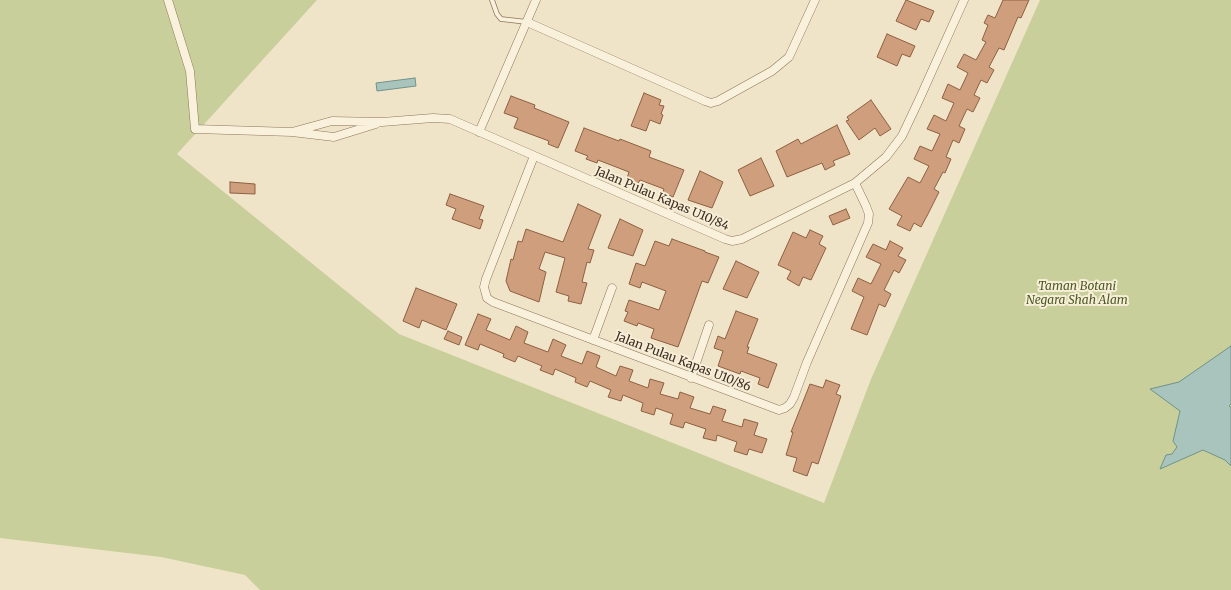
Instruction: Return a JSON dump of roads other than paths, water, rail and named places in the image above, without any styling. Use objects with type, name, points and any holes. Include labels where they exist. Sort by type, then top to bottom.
[{"type":"street","points":[[168,0],[190,71],[195,129],[292,132],[334,137],[382,122]]},
{"type":"street","points":[[479,132],[536,0]]},
{"type":"street","points":[[526,22],[711,103],[772,71],[789,57],[815,0]]},
{"type":"street","name":"Jalan Pulau Kapas U10/84","points":[[382,122],[433,118],[450,120],[732,241],[742,239],[854,183],[886,157],[902,136],[964,0]]},
{"type":"street","points":[[292,132],[332,121],[382,122]]},
{"type":"street","name":"Jalan Pulau Kapas U10/86","points":[[534,156],[486,279],[484,293],[487,298],[493,302],[773,408],[785,408],[790,404],[868,223],[869,214],[854,183]]},
{"type":"street","points":[[593,340],[612,288]]},
{"type":"street","points":[[691,378],[709,325]]},
{"type":"lane","points":[[492,0],[501,19],[526,22]]},
{"type":"water","points":[[415,78],[416,86],[377,91],[376,83]]},
{"type":"water","points":[[1231,346],[1231,404],[1229,406],[1231,407],[1231,466],[1225,460],[1203,450],[1160,469],[1166,455],[1172,454],[1177,447],[1173,441],[1180,411],[1150,389],[1179,382]]},
{"type":"park label","name":"Taman Botani Negara Shah Alam","points":[[1077,294]]}]
